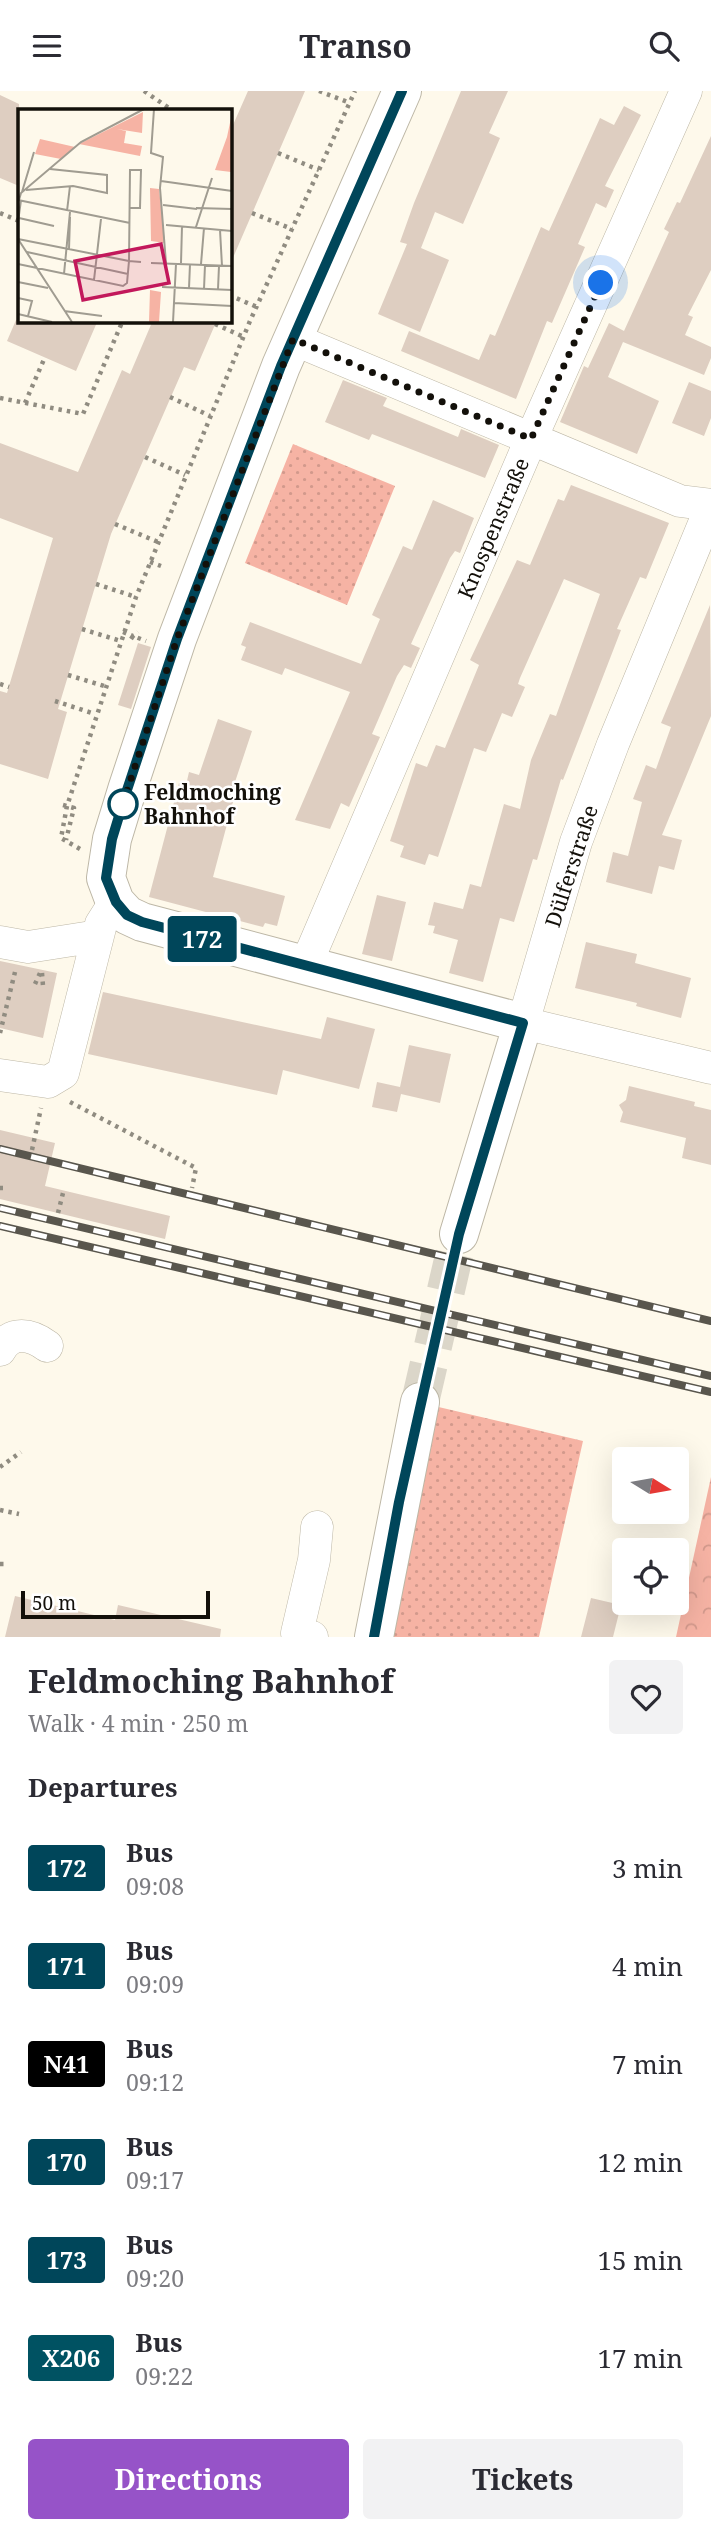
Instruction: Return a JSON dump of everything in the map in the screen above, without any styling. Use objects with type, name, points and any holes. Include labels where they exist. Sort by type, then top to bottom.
[{"type":"main road","points":[[402,91],[293,339],[177,639],[112,839],[106,878],[116,902],[127,915],[142,922],[523,1023]]},
{"type":"main road","name":"Dülferstraße","points":[[459,1234],[523,1023]]},
{"type":"main road","points":[[374,1637],[420,1402]]},
{"type":"street","name":"Knospenstraße","points":[[305,967],[531,439],[686,91]]},
{"type":"street","points":[[293,339],[680,501],[711,506]]},
{"type":"street","name":"Dülferstraße","points":[[523,1023],[576,842],[613,744],[711,506]]},
{"type":"street","points":[[0,1075],[40,1094],[57,1079],[66,1066],[101,924],[116,902]]},
{"type":"street","points":[[0,942],[28,947],[98,936]]},
{"type":"street","points":[[523,1023],[711,1068]]},
{"type":"street","points":[[0,1350],[7,1341],[18,1336],[30,1335],[47,1346]]},
{"type":"street","points":[[312,1637],[297,1633],[314,1560],[317,1527]]},
{"type":"path","points":[[144,91],[154,94],[171,109]]},
{"type":"path","points":[[319,91],[350,103]]},
{"type":"path","points":[[108,865],[61,838],[65,805],[123,632],[158,542],[257,307],[355,91]]},
{"type":"path","points":[[278,153],[319,170]]},
{"type":"path","points":[[0,213],[18,221]]},
{"type":"path","points":[[252,213],[292,229]]},
{"type":"path","points":[[231,296],[257,307]]},
{"type":"path","points":[[0,398],[83,414],[122,322]]},
{"type":"path","points":[[215,324],[244,337]]},
{"type":"path","points":[[24,403],[45,357]]},
{"type":"path","points":[[170,397],[210,416]]},
{"type":"path","points":[[145,457],[186,475]]},
{"type":"path","points":[[115,524],[158,542]]},
{"type":"path","points":[[150,562],[161,566]]},
{"type":"path","points":[[96,584],[136,597]]},
{"type":"path","points":[[82,629],[121,641]]},
{"type":"path","points":[[123,632],[134,636]]},
{"type":"path","points":[[68,675],[104,687]]},
{"type":"path","points":[[0,684],[9,687]]},
{"type":"path","points":[[55,701],[95,713]]},
{"type":"path","points":[[65,805],[74,808],[66,840]]},
{"type":"path","points":[[36,984],[42,969]]},
{"type":"path","points":[[0,1033],[16,970]]},
{"type":"path","points":[[0,1002],[8,1004]]},
{"type":"path","points":[[32,1150],[40,1094]]},
{"type":"path","points":[[74,1102],[197,1168],[192,1188]]},
{"type":"path","points":[[58,1213],[64,1189]]},
{"type":"path","points":[[0,1467],[21,1452]]},
{"type":"path","points":[[0,1510],[19,1514]]},
{"type":"green space","points":[[293,444],[395,486],[347,605],[245,563]]},
{"type":"green space","points":[[430,1405],[583,1441],[539,1637],[389,1637]]},
{"type":"green space","points":[[711,1477],[711,1637],[676,1637],[681,1615],[689,1615],[689,1578]]},
{"type":"building","points":[[248,91],[305,91],[231,262],[231,129]]},
{"type":"building","points":[[461,91],[508,91],[489,133],[500,138],[463,224],[435,212],[421,248],[449,260],[420,332],[378,314],[407,244],[400,242],[414,203]]},
{"type":"building","points":[[0,95],[19,104],[18,186],[0,178]]},
{"type":"building","points":[[624,106],[641,115],[605,186],[614,190],[606,208],[596,203],[578,244],[585,247],[552,323],[547,321],[516,399],[401,351],[409,331],[479,360],[490,334],[495,336],[541,227],[549,231],[600,118],[614,125]]},
{"type":"building","points":[[711,136],[711,270],[688,315],[693,317],[685,335],[711,347],[711,358],[704,375],[623,342],[608,377],[659,401],[637,454],[560,422],[584,366],[588,368],[609,323],[624,331],[669,232],[664,229],[677,202],[680,203]]},
{"type":"building","points":[[16,320],[97,322],[76,371],[7,341]]},
{"type":"building","points":[[152,322],[216,322],[195,371],[184,367],[111,534],[58,709],[67,712],[48,779],[0,764],[0,691],[7,693],[53,538],[0,518],[0,443],[78,472],[122,370],[130,374]]},
{"type":"building","points":[[343,380],[387,398],[383,406],[458,437],[461,429],[499,445],[485,478],[372,434],[369,440],[325,422]]},
{"type":"building","points":[[689,382],[711,391],[711,418],[704,436],[672,423]]},
{"type":"building","points":[[571,485],[669,523],[646,579],[640,577],[617,629],[621,630],[563,780],[561,779],[537,860],[533,859],[514,922],[500,918],[483,982],[449,973],[458,940],[433,933],[435,926],[428,925],[434,902],[463,909],[470,884],[481,887],[504,804],[520,809],[531,760],[550,714],[556,716],[600,594],[564,579],[520,678],[518,684],[525,687],[512,717],[502,713],[486,752],[474,748],[438,857],[429,854],[425,865],[400,857],[404,846],[390,841],[416,763],[427,767],[436,745],[445,748],[479,665],[470,660],[517,560],[530,565],[558,499],[564,501]]},
{"type":"building","points":[[433,500],[474,518],[460,553],[455,551],[450,558],[411,644],[420,648],[411,668],[404,665],[397,676],[372,734],[380,737],[349,807],[341,803],[330,829],[295,820],[350,692],[285,668],[282,675],[241,660],[246,647],[241,645],[250,622],[361,664],[380,619],[372,615],[403,546],[412,550]]},
{"type":"building","points":[[710,605],[711,716],[662,835],[682,840],[674,870],[659,866],[652,894],[606,882],[613,852],[628,856],[642,802],[633,799],[646,765],[656,769],[671,727],[661,723]]},
{"type":"building","points":[[138,643],[151,647],[131,709],[118,705]]},
{"type":"building","points":[[218,719],[252,731],[230,797],[234,798],[213,877],[285,896],[277,926],[265,923],[263,927],[149,897],[179,783],[186,785],[189,772],[199,775]]},
{"type":"building","points":[[377,895],[406,902],[392,961],[362,954]]},
{"type":"building","points":[[586,942],[637,954],[635,963],[691,978],[681,1018],[636,1006],[637,1003],[575,988]]},
{"type":"building","points":[[0,961],[57,973],[43,1038],[0,1028]]},
{"type":"building","points":[[103,992],[321,1039],[327,1017],[375,1029],[359,1089],[283,1070],[277,1095],[88,1054]]},
{"type":"building","points":[[409,1045],[451,1054],[440,1103],[401,1094],[397,1112],[372,1107],[377,1082],[400,1087]]},
{"type":"building","points":[[629,1086],[695,1102],[694,1106],[711,1110],[711,1165],[682,1158],[686,1138],[620,1122],[623,1112],[619,1105],[626,1100]]},
{"type":"building","points":[[0,1130],[55,1143],[45,1186],[170,1216],[165,1239],[0,1199]]},
{"type":"building","points":[[15,1596],[115,1620],[118,1605],[221,1629],[220,1637],[5,1637]]},
{"type":"building","points":[[591,1598],[612,1603],[612,1615],[618,1615],[613,1637],[581,1637]]},
{"type":"tunnel","points":[[420,1402],[459,1234]]},
{"type":"railway","points":[[0,1149],[711,1321]]},
{"type":"railway","points":[[0,1208],[711,1376]]},
{"type":"railway","points":[[0,1226],[711,1392]]},
{"type":"bus line","name":"172","points":[[374,1637],[381,1589],[420,1402],[459,1234],[523,1023],[142,922],[127,915],[116,902],[106,878],[112,839],[177,639],[281,366],[402,91]]},
{"type":"place","name":"Feldmoching Bahnhof","points":[[123,804]]},
{"type":"route","points":[[123,804],[121,809],[177,639],[293,339],[531,439],[601,283]]}]
